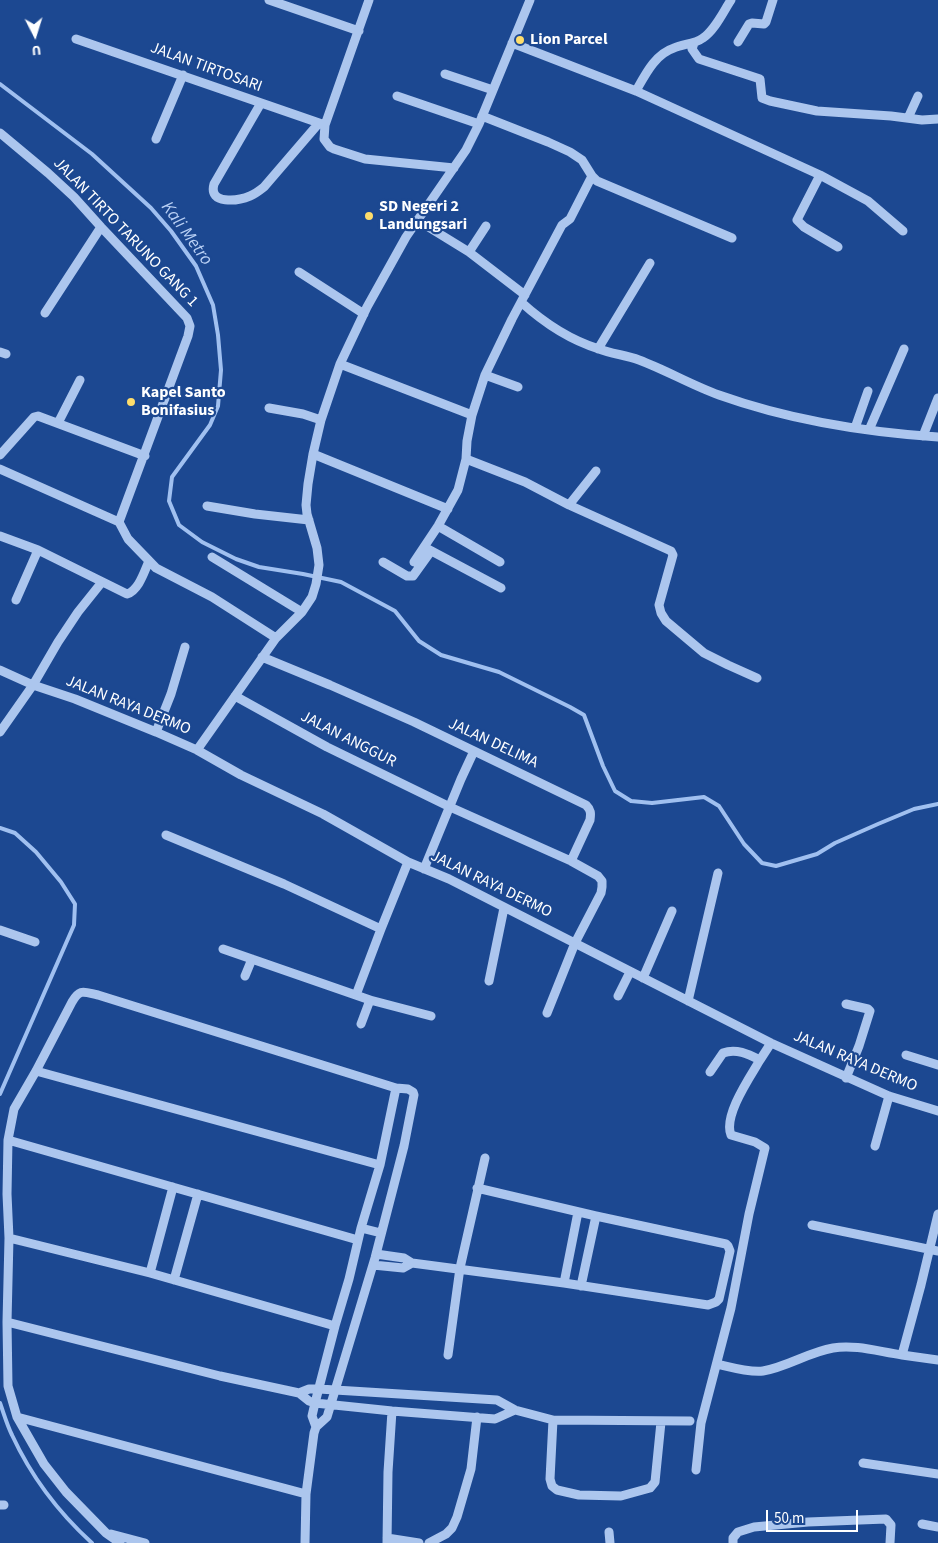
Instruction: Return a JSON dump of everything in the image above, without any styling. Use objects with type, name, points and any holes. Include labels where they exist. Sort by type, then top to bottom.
[{"type":"street","points":[[269,0],[359,31]]},
{"type":"street","points":[[261,104],[214,184],[214,196],[219,199],[237,200],[257,193],[322,124],[359,31],[368,0]]},
{"type":"street","points":[[197,750],[276,638],[302,612],[312,597],[319,565],[317,548],[306,505],[313,454],[321,420],[340,364],[364,314],[406,237],[466,150],[530,0]]},
{"type":"street","points":[[636,91],[648,71],[664,52],[704,38],[730,0]]},
{"type":"street","points":[[738,42],[749,24],[752,22],[764,24],[766,22],[772,0]]},
{"type":"street","name":"JALAN TIRTOSARI","points":[[76,39],[322,124]]},
{"type":"street","points":[[512,43],[636,91],[820,175],[868,200],[903,231]]},
{"type":"street","points":[[694,43],[692,49],[699,59],[760,79],[763,99],[818,111],[922,120],[938,119]]},
{"type":"street","points":[[445,74],[493,90]]},
{"type":"street","points":[[156,139],[183,75]]},
{"type":"street","points":[[398,96],[548,142],[582,160],[592,176],[597,180],[732,238]]},
{"type":"street","points":[[908,118],[918,96]]},
{"type":"street","points":[[322,124],[327,144],[343,153],[365,159],[454,168]]},
{"type":"street","name":"JALAN TIRTO TARUNO GANG 1","points":[[1,135],[74,197],[189,322],[188,336],[119,522]]},
{"type":"street","points":[[820,175],[797,220],[804,227],[838,247]]},
{"type":"street","points":[[383,562],[406,576],[414,576],[458,490],[466,459],[466,441],[472,415],[485,375],[562,225],[570,219],[592,176]]},
{"type":"street","points":[[417,220],[470,252],[523,298],[548,323],[563,333],[598,349],[638,360],[718,395],[787,415],[894,434],[938,437]]},
{"type":"street","points":[[470,252],[486,226]]},
{"type":"street","points":[[45,313],[101,227]]},
{"type":"street","points":[[598,349],[650,263]]},
{"type":"street","points":[[298,272],[364,314]]},
{"type":"street","points":[[869,430],[904,349]]},
{"type":"street","points":[[340,364],[472,415]]},
{"type":"street","points":[[485,375],[518,387]]},
{"type":"street","points":[[58,423],[80,380]]},
{"type":"street","points":[[855,428],[868,390]]},
{"type":"street","points":[[923,436],[938,398]]},
{"type":"street","points":[[269,408],[303,414],[321,420]]},
{"type":"street","points":[[0,455],[34,417],[41,416],[145,456]]},
{"type":"street","points":[[313,454],[448,509]]},
{"type":"street","points":[[466,459],[525,482],[569,505],[671,551],[673,555],[659,605],[666,621],[704,653],[757,678]]},
{"type":"street","points":[[0,469],[119,522],[128,539],[156,568],[212,597],[276,638]]},
{"type":"street","points":[[569,505],[596,471]]},
{"type":"street","points":[[208,506],[309,520]]},
{"type":"street","points":[[438,526],[500,562]]},
{"type":"street","points":[[0,536],[38,550],[124,593],[130,594],[136,588],[149,561]]},
{"type":"street","points":[[414,562],[427,549]]},
{"type":"street","points":[[427,549],[501,588]]},
{"type":"street","points":[[16,600],[38,550]]},
{"type":"street","points":[[212,557],[302,612]]},
{"type":"street","points":[[0,732],[33,685],[78,612],[102,582]]},
{"type":"street","points":[[156,732],[171,694],[185,647]]},
{"type":"street","name":"JALAN DELIMA","points":[[262,657],[330,685],[580,801],[586,805],[591,814],[571,861]]},
{"type":"street","name":"JALAN RAYA DERMO","points":[[0,670],[197,750],[241,775],[323,814],[408,862],[453,881],[772,1043],[846,1078],[890,1096],[938,1111]]},
{"type":"street","name":"JALAN ANGGUR","points":[[234,696],[327,747],[450,807],[571,861],[598,876],[602,881],[601,893],[575,943]]},
{"type":"street","points":[[424,869],[474,751]]},
{"type":"street","points":[[166,835],[284,884],[381,929]]},
{"type":"street","points":[[356,995],[408,862]]},
{"type":"street","points":[[688,1001],[718,873]]},
{"type":"street","points":[[489,981],[504,908]]},
{"type":"street","points":[[643,978],[672,911]]},
{"type":"street","points":[[0,930],[35,942]]},
{"type":"street","points":[[547,1013],[575,943]]},
{"type":"street","points":[[223,949],[370,1000],[431,1016]]},
{"type":"street","points":[[245,976],[252,959]]},
{"type":"street","points":[[618,996],[630,972]]},
{"type":"street","points":[[120,1543],[106,1532],[66,1492],[44,1464],[17,1417],[8,1386],[8,1140],[14,1109],[72,1002],[77,994],[83,992],[98,995],[396,1088],[411,1090],[414,1095],[404,1146],[373,1265],[331,1406],[327,1417],[316,1427],[314,1432],[306,1494],[305,1543]]},
{"type":"street","points":[[361,1024],[370,1000]]},
{"type":"street","points":[[846,1004],[870,1009],[870,1011],[846,1078]]},
{"type":"street","points":[[696,1470],[701,1423],[731,1308],[765,1148],[755,1142],[731,1135],[728,1129],[732,1113],[744,1088],[772,1043]]},
{"type":"street","points":[[710,1072],[721,1054],[725,1051],[746,1053],[760,1060]]},
{"type":"street","points":[[906,1055],[938,1065]]},
{"type":"street","points":[[36,1070],[380,1165]]},
{"type":"street","points":[[316,1427],[312,1416],[318,1389],[349,1279],[361,1228],[380,1165],[396,1088]]},
{"type":"street","points":[[875,1146],[890,1096]]},
{"type":"street","points":[[8,1140],[358,1240]]},
{"type":"street","points":[[448,1355],[460,1268],[485,1158]]},
{"type":"street","points":[[150,1273],[172,1187]]},
{"type":"street","points":[[376,1254],[404,1258],[412,1263],[460,1268],[708,1305],[719,1299],[730,1251],[726,1244],[477,1188]]},
{"type":"street","points":[[174,1280],[198,1194]]},
{"type":"street","points":[[564,1283],[578,1212]]},
{"type":"street","points":[[902,1354],[934,1250],[938,1214]]},
{"type":"street","points":[[581,1286],[596,1216]]},
{"type":"street","points":[[812,1225],[934,1250]]},
{"type":"street","points":[[361,1228],[381,1233]]},
{"type":"street","points":[[9,1238],[150,1273],[335,1326]]},
{"type":"street","points":[[373,1265],[403,1268],[412,1263]]},
{"type":"street","points":[[7,1322],[220,1376],[299,1392],[318,1389],[497,1400],[516,1410],[553,1420],[690,1421]]},
{"type":"street","points":[[717,1364],[753,1371],[764,1371],[817,1352],[845,1347],[938,1360]]},
{"type":"street","points":[[299,1392],[315,1404],[392,1412],[432,1413],[495,1419],[516,1410]]},
{"type":"street","points":[[432,1413],[433,1396]]},
{"type":"street","points":[[392,1412],[388,1472],[387,1541],[419,1543]]},
{"type":"street","points":[[17,1417],[306,1494]]},
{"type":"street","points":[[429,1543],[446,1534],[452,1528],[457,1517],[471,1470],[477,1417]]},
{"type":"street","points":[[553,1420],[550,1479],[552,1486],[557,1490],[579,1495],[604,1496],[621,1496],[640,1491],[650,1488],[655,1482],[661,1422]]},
{"type":"street","points":[[863,1464],[938,1474]]},
{"type":"street","points":[[733,1543],[733,1538],[738,1532],[754,1526],[881,1519],[888,1520],[891,1525],[890,1543]]},
{"type":"street","points":[[922,1524],[938,1527]]},
{"type":"street","points":[[106,1532],[145,1543]]},
{"type":"street","points":[[609,1532],[610,1543]]},
{"type":"waterway","name":"Kali Metro","points":[[0,84],[92,154],[151,208],[171,231],[196,266],[213,305],[221,370],[218,406],[210,425],[172,477],[169,501],[179,525],[202,542],[236,559],[259,567],[341,582],[395,611],[419,641],[441,655],[499,672],[584,715],[603,766],[615,791],[631,801],[652,803],[704,797],[719,806],[744,844],[762,863],[776,866],[817,854],[835,843],[914,809],[938,804]]},
{"type":"waterway","points":[[0,828],[15,833],[36,852],[61,882],[75,904],[74,925],[0,1094]]},
{"type":"waterway","points":[[0,1403],[12,1435],[37,1479],[68,1519],[92,1543]]},
{"type":"place","name":"Lion Parcel","points":[[520,40]]},
{"type":"place","name":"SD Negeri 2 Landungsari","points":[[369,216]]},
{"type":"place","name":"Kapel Santo Bonifasius","points":[[131,402]]}]
